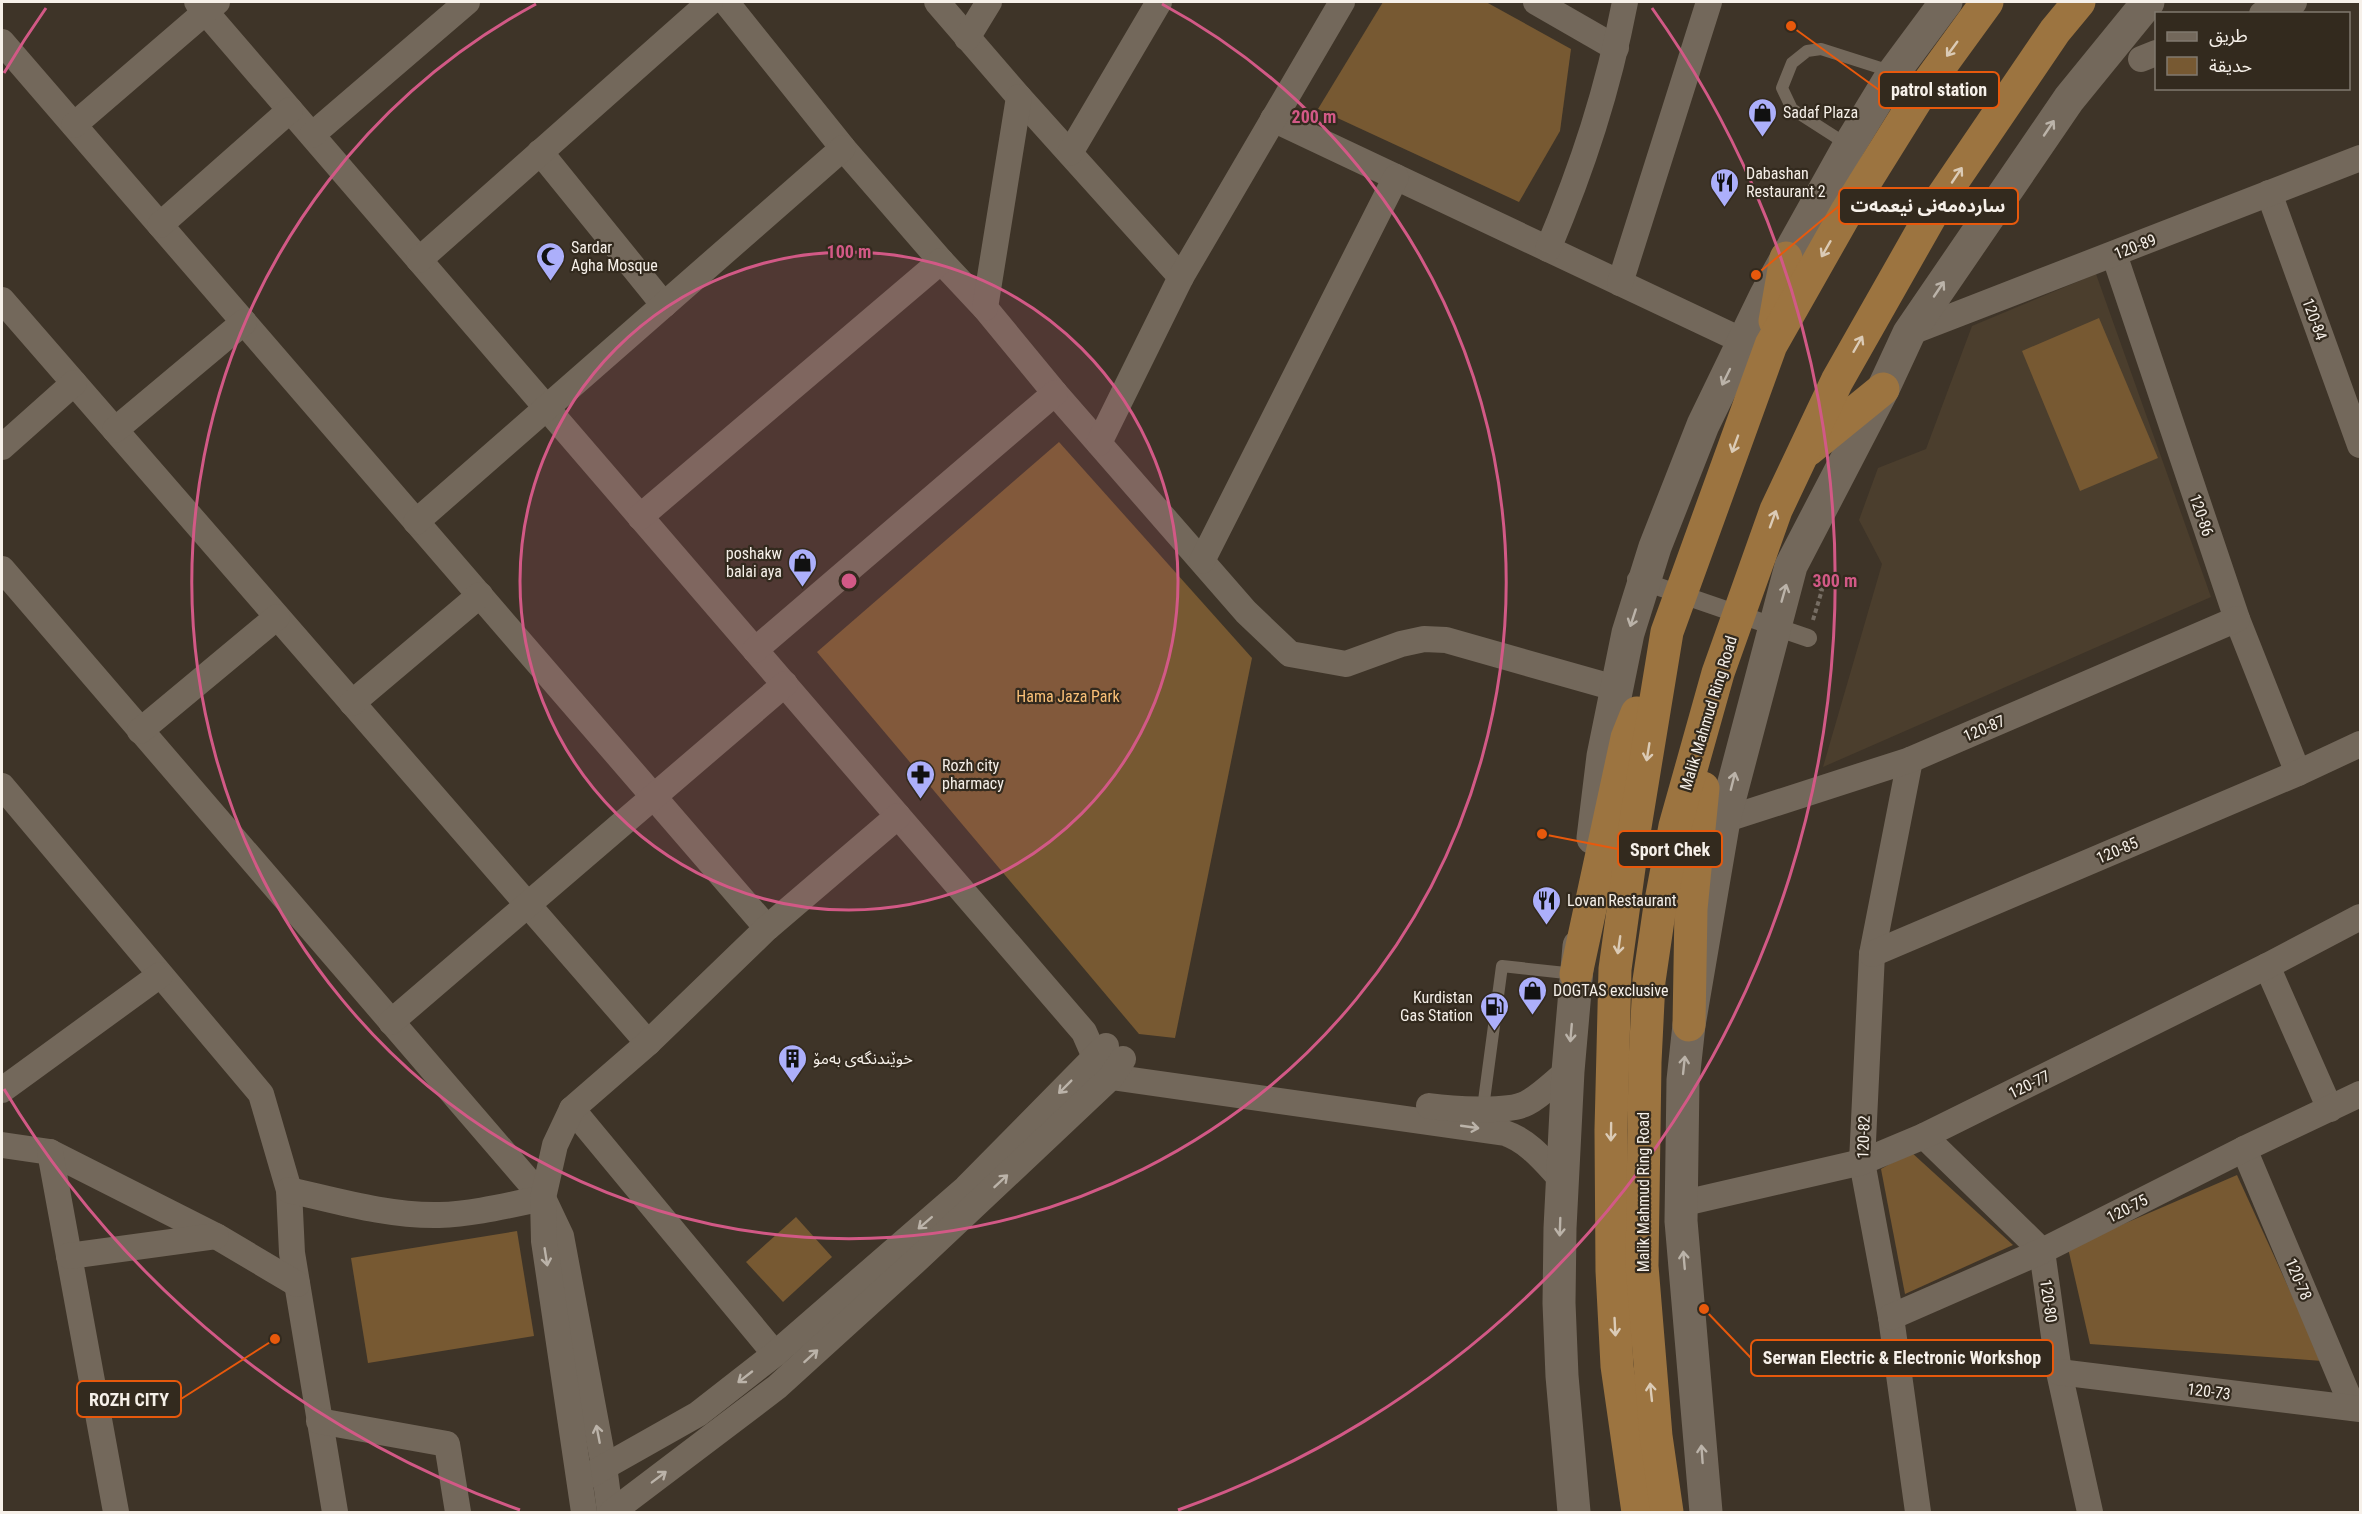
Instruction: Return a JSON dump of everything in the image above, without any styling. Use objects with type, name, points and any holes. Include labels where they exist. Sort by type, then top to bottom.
[{"type":"highway","name":"Malik Mahmud Ring Road","points":[[1638,1512],[1617,1366],[1610,1192],[1616,969],[1633,839],[1667,632],[1757,343],[1847,211],[1918,97],[1987,2]]},
{"type":"highway","name":"Malik Mahmud Ring Road","points":[[1667,1512],[1652,1393],[1642,1266],[1645,1062],[1649,981],[1675,826],[1718,673],[1776,510],[1837,381],[1938,203],[2055,31],[2079,2]]},
{"type":"highway","points":[[1757,343],[1786,258]]},
{"type":"highway","points":[[1802,455],[1883,389]]},
{"type":"highway","points":[[1576,974],[1627,738],[1667,632]]},
{"type":"highway","points":[[1689,1025],[1691,909],[1718,673]]},
{"type":"main road","points":[[1786,258],[1894,72],[1946,2]]},
{"type":"main road","points":[[1706,1512],[1680,1204],[1683,1080],[1689,1025],[1724,820],[1791,566],[1883,389],[1909,333],[2069,99],[2148,2]]},
{"type":"main road","name":"Malik Mahmud Ring Road","points":[[1574,1512],[1562,1377],[1559,1303],[1562,1180],[1576,974],[1603,756],[1628,633],[1655,547],[1703,425],[1757,343]]},
{"type":"main road","points":[[1562,1377],[1566,1512]]},
{"type":"street","points":[[312,135],[467,2]]},
{"type":"street","points":[[419,260],[540,152],[723,2],[843,148],[985,308],[1055,393],[1246,612],[1290,654],[1346,664],[1401,644],[1424,639],[1446,640],[1615,688]]},
{"type":"street","points":[[937,2],[1019,98],[1181,278]]},
{"type":"street","points":[[967,38],[989,2]]},
{"type":"street","points":[[1070,153],[1159,2]]},
{"type":"street","points":[[1099,443],[1181,278],[1342,2]]},
{"type":"street","points":[[1548,249],[1574,189],[1597,121],[1625,2]]},
{"type":"street","points":[[1620,283],[1709,2]]},
{"type":"street","points":[[2267,12],[2294,2]]},
{"type":"street","points":[[1546,4],[1616,48]]},
{"type":"street","points":[[74,125],[207,5],[290,110],[1109,1060],[1148,1068],[1435,1107],[1514,1108],[1526,1104],[1568,1071]]},
{"type":"street","points":[[2,42],[767,928]]},
{"type":"street","points":[[985,308],[1019,98]]},
{"type":"street","points":[[160,225],[290,110]]},
{"type":"street","points":[[1273,119],[1620,283],[1757,343]]},
{"type":"street","points":[[416,522],[843,148]]},
{"type":"street","points":[[540,152],[664,304]]},
{"type":"street","name":"120-89","points":[[1909,333],[2361,158]]},
{"type":"street","points":[[1203,561],[1396,177]]},
{"type":"street","name":"120-84","points":[[2270,193],[2361,445]]},
{"type":"street","name":"120-86","points":[[2114,254],[2237,619],[2298,773]]},
{"type":"street","points":[[640,517],[941,261]]},
{"type":"street","points":[[2,300],[648,1043]]},
{"type":"street","points":[[115,430],[244,322]]},
{"type":"street","points":[[2,447],[74,383]]},
{"type":"street","points":[[755,650],[1055,393]]},
{"type":"street","points":[[2,569],[543,1198],[561,1236],[611,1512],[777,1387],[920,1257],[1109,1060]]},
{"type":"street","points":[[1629,577],[1808,638]]},
{"type":"street","points":[[352,703],[480,595]]},
{"type":"street","points":[[140,730],[277,617]]},
{"type":"street","name":"120-87","points":[[1724,820],[1910,760],[2237,619]]},
{"type":"street","points":[[391,1022],[784,684]]},
{"type":"street","name":"120-85","points":[[1872,954],[2361,744]]},
{"type":"street","name":"120-82","points":[[1910,760],[1872,954],[1862,1162],[1891,1317],[1918,1512]]},
{"type":"street","points":[[2,786],[261,1094],[289,1190],[292,1253],[335,1512]]},
{"type":"street","points":[[584,1512],[544,1241],[543,1198],[555,1144],[572,1109],[648,1043],[767,928],[898,816]]},
{"type":"street","name":"120-77","points":[[1680,1204],[1862,1162],[1924,1136],[2361,917]]},
{"type":"street","points":[[2267,966],[2330,1108]]},
{"type":"street","points":[[2,1090],[160,975]]},
{"type":"street","points":[[1109,1060],[1505,1133],[1517,1137],[1532,1149],[1562,1180]]},
{"type":"street","points":[[580,1480],[698,1414],[775,1354],[1109,1060]]},
{"type":"street","name":"120-75","points":[[1891,1317],[2042,1251],[2244,1149],[2361,1094]]},
{"type":"street","points":[[572,1109],[775,1354]]},
{"type":"street","points":[[1924,1136],[2042,1251]]},
{"type":"street","points":[[2,1145],[50,1152],[216,1236],[297,1284]]},
{"type":"street","name":"120-78","points":[[2244,1149],[2357,1408]]},
{"type":"street","points":[[50,1152],[116,1512]]},
{"type":"street","points":[[289,1190],[361,1206],[412,1214],[457,1214],[543,1198]]},
{"type":"street","points":[[69,1256],[216,1236]]},
{"type":"street","name":"120-80","points":[[2042,1251],[2059,1372],[2090,1512]]},
{"type":"street","name":"120-73","points":[[2059,1372],[2357,1408]]},
{"type":"street","points":[[319,1421],[447,1444],[458,1512]]},
{"type":"lane","points":[[1849,146],[1792,109],[1782,88],[1792,63],[1807,51],[1821,49],[1894,72]]},
{"type":"lane","points":[[1483,1108],[1502,966],[1576,974]]},
{"type":"path","points":[[1808,638],[1822,590]]},
{"type":"shaded area","points":[[2096,274],[2211,597],[1823,767],[1882,564],[1859,520],[1878,468],[1926,449],[1972,326]]},
{"type":"green space","points":[[1383,2],[1486,2],[1571,49],[1560,131],[1519,202],[1318,109]]},
{"type":"green space","points":[[2099,318],[2158,458],[2080,491],[2022,351]]},
{"type":"green space","name":"Hama Jaza Park","points":[[1059,442],[1252,658],[1175,1038],[1139,1034],[817,652]]},
{"type":"green space","points":[[1911,1152],[2013,1245],[1905,1294],[1881,1169]]},
{"type":"green space","points":[[2237,1175],[2322,1361],[2090,1344],[2068,1248]]},
{"type":"green space","points":[[796,1217],[832,1257],[783,1302],[746,1262]]},
{"type":"green space","points":[[517,1231],[534,1336],[368,1363],[351,1258]]},
{"type":"place","name":"patrol station","points":[[1791,26]]},
{"type":"place","name":"Sadaf Plaza","points":[[1762,138]]},
{"type":"place","name":"Dabashan Restaurant 2","points":[[1725,208]]},
{"type":"place","name":"ساردەمەنی نیعمەت","points":[[1756,275]]},
{"type":"place","name":"Sardar Agha Mosque","points":[[550,282]]},
{"type":"place","name":"poshakw balai aya","points":[[803,588]]},
{"type":"place","name":"Rozh city pharmacy","points":[[921,800]]},
{"type":"place","name":"Sport Chek","points":[[1542,834]]},
{"type":"place","name":"Lovan Restaurant","points":[[1546,926]]},
{"type":"place","name":"DOGTAS exclusive","points":[[1532,1016]]},
{"type":"place","name":"Kurdistan Gas Station","points":[[1494,1032]]},
{"type":"place","name":"خوێندنگەی بەمۆ","points":[[792,1084]]},
{"type":"place","name":"Serwan Electric & Electronic Workshop","points":[[1704,1309]]},
{"type":"place","name":"ROZH CITY","points":[[275,1339]]}]
